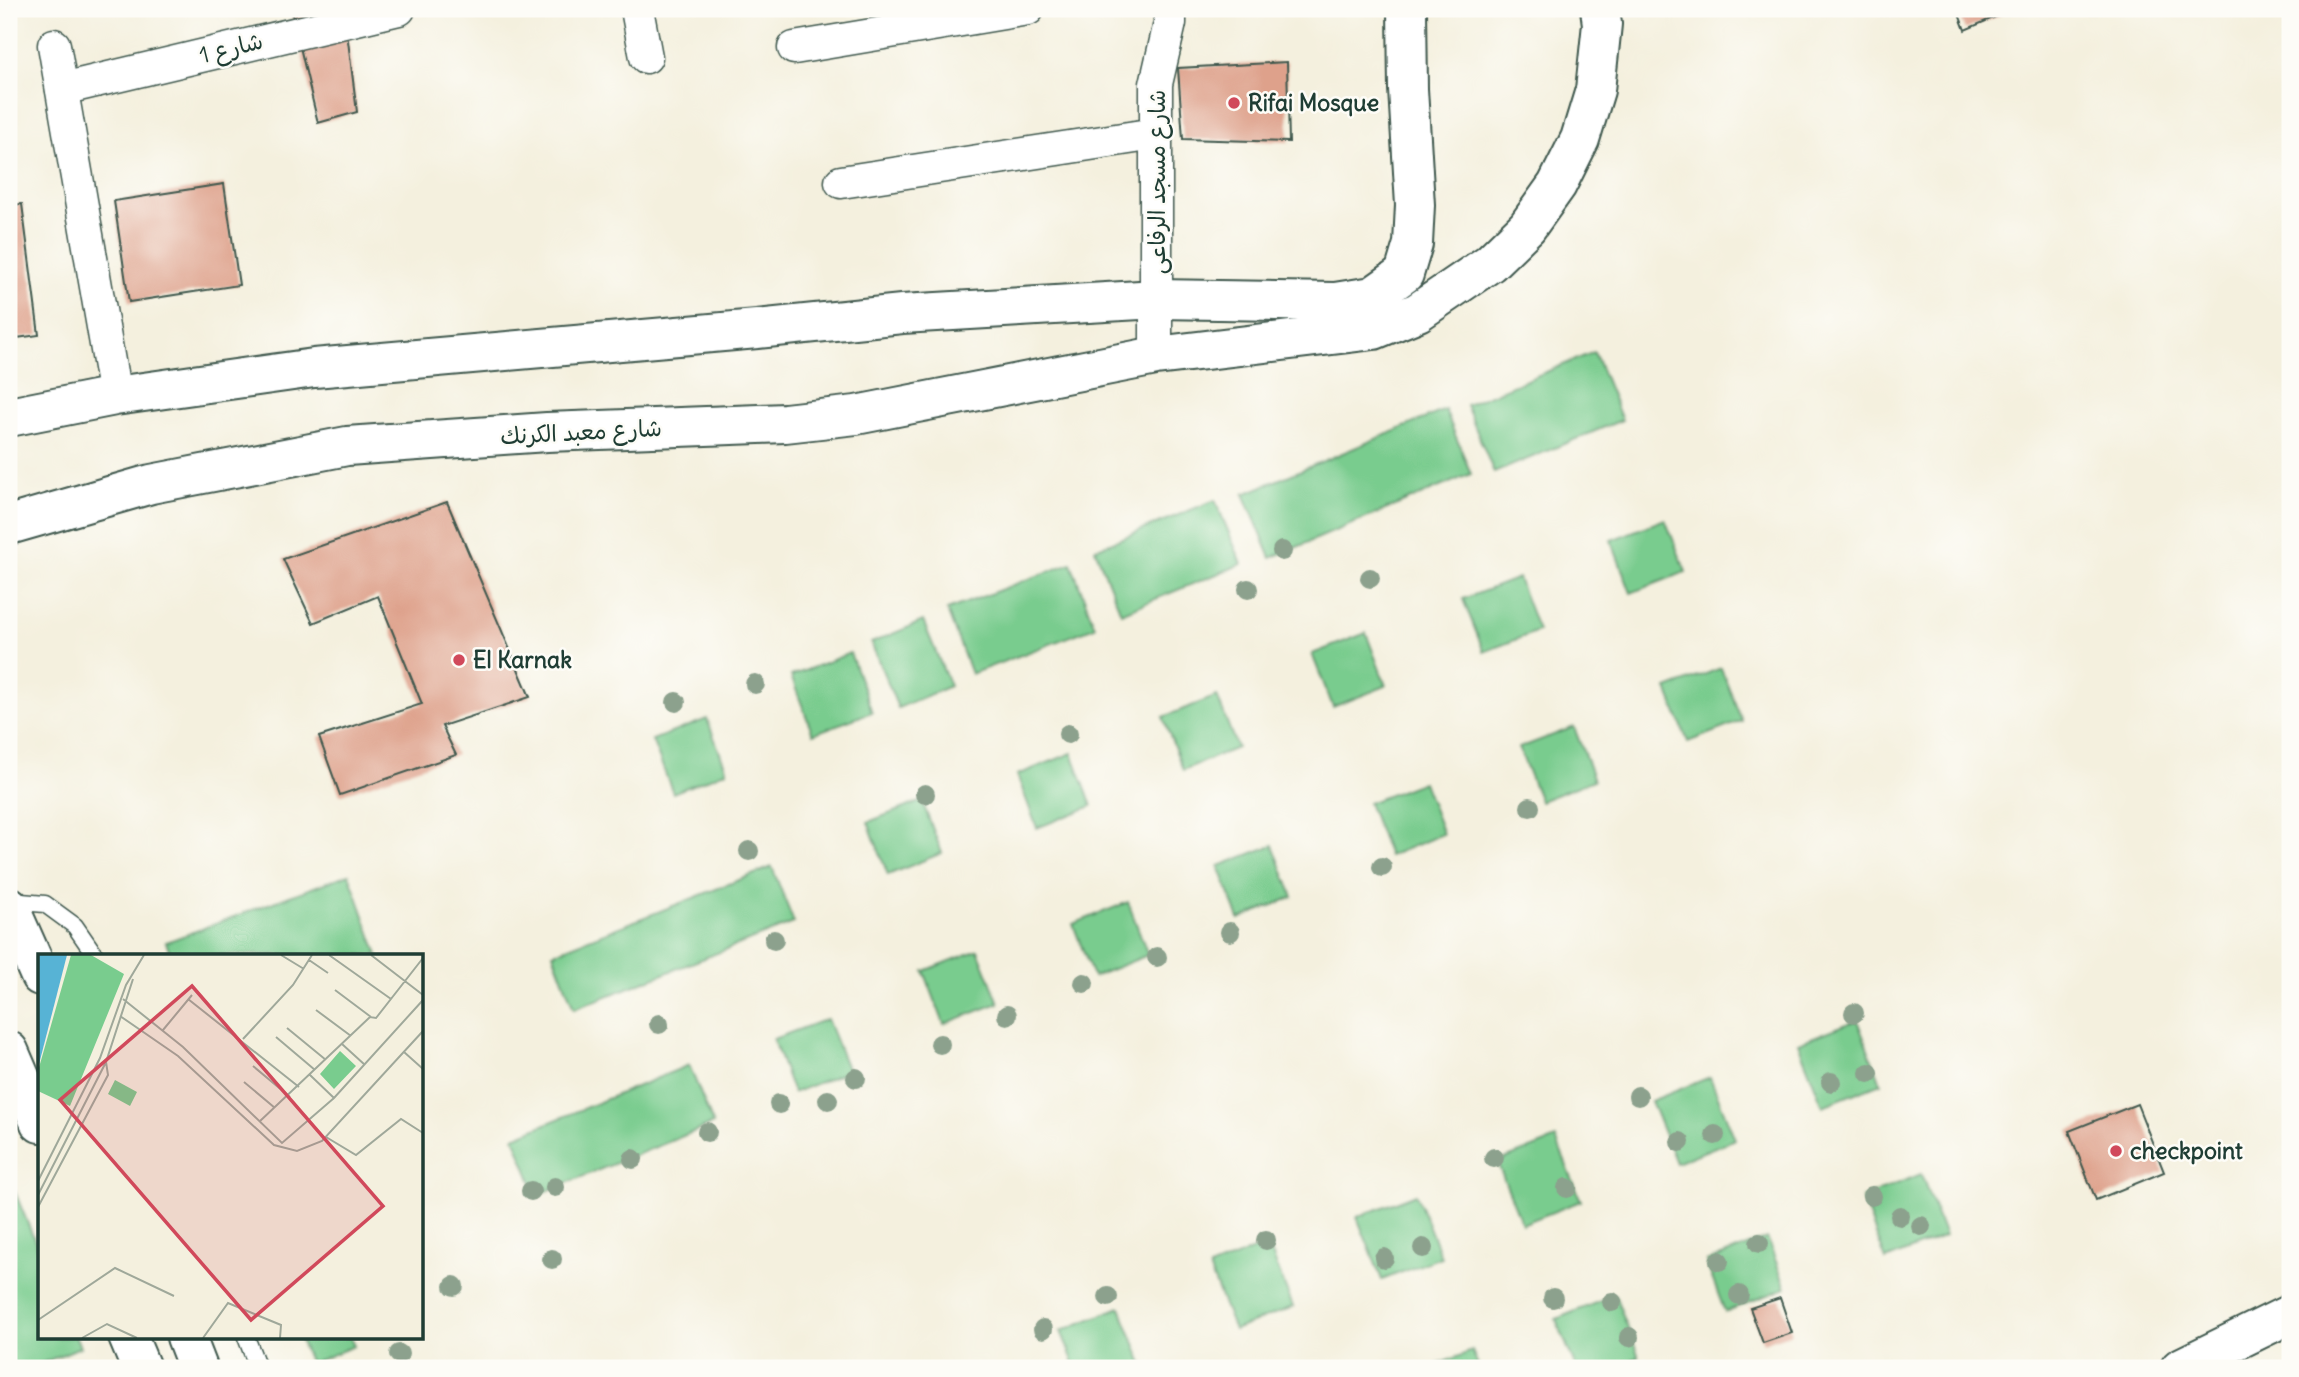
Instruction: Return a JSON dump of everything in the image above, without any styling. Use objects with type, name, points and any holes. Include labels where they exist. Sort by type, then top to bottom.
[{"type":"street","name":"شارع 1","points":[[62,89],[399,9]]},
{"type":"street","points":[[637,9],[646,57]]},
{"type":"street","points":[[794,48],[1028,9]]},
{"type":"street","name":"شارع مسجد الرفاعى","points":[[1156,356],[1156,84],[1170,23],[1170,9]]},
{"type":"street","points":[[9,417],[115,396],[313,368],[902,314],[1157,299],[1335,302],[1373,296],[1404,274],[1413,244],[1415,205],[1408,89],[1407,9]]},
{"type":"street","name":"شارع معبد الكرنك","points":[[9,525],[151,484],[347,446],[547,432],[785,423],[856,415],[1156,356],[1374,330],[1418,312],[1490,263],[1527,227],[1558,185],[1580,139],[1595,90],[1602,24],[1601,9]]},
{"type":"street","points":[[54,45],[115,396]]},
{"type":"street","points":[[841,182],[1155,134]]},
{"type":"street","points":[[9,904],[38,970]]},
{"type":"street","points":[[9,1051],[38,1119]]},
{"type":"street","points":[[2180,1368],[2290,1314]]},
{"type":"street","points":[[128,1338],[141,1368]]},
{"type":"street","points":[[186,1338],[198,1368]]},
{"type":"lane","points":[[9,904],[45,904],[75,926],[94,954]]},
{"type":"lane","points":[[246,1338],[258,1368]]},
{"type":"green space","points":[[1594,352],[1622,420],[1494,473],[1466,405]]},
{"type":"green space","points":[[1445,410],[1471,474],[1271,558],[1244,494]]},
{"type":"green space","points":[[1215,500],[1242,564],[1121,613],[1095,549]]},
{"type":"green space","points":[[1665,519],[1686,572],[1631,593],[1611,540]]},
{"type":"green space","points":[[1071,563],[1095,627],[971,674],[947,610]]},
{"type":"green space","points":[[1518,578],[1538,631],[1484,652],[1463,599]]},
{"type":"green space","points":[[923,621],[950,686],[898,708],[871,643]]},
{"type":"green space","points":[[1366,633],[1386,686],[1333,707],[1312,654]]},
{"type":"green space","points":[[850,653],[872,712],[813,734],[791,676]]},
{"type":"green space","points":[[1721,668],[1742,721],[1688,742],[1667,689]]},
{"type":"green space","points":[[1217,696],[1237,748],[1183,770],[1163,717]]},
{"type":"green space","points":[[707,719],[727,771],[673,793],[652,740]]},
{"type":"green space","points":[[1574,727],[1594,780],[1540,801],[1519,748]]},
{"type":"green space","points":[[1072,753],[1092,806],[1037,828],[1017,775]]},
{"type":"green space","points":[[1423,782],[1443,834],[1389,856],[1368,803]]},
{"type":"green space","points":[[922,801],[942,853],[888,875],[868,822]]},
{"type":"green space","points":[[1273,845],[1293,897],[1239,919],[1219,866]]},
{"type":"green space","points":[[772,867],[794,923],[574,1009],[553,953]]},
{"type":"green space","points":[[349,874],[378,954],[171,954],[166,942]]},
{"type":"green space","points":[[1128,902],[1148,955],[1093,977],[1073,924]]},
{"type":"green space","points":[[978,950],[999,1003],[944,1024],[924,971]]},
{"type":"green space","points":[[827,1019],[848,1071],[793,1093],[773,1039]]},
{"type":"green space","points":[[1857,1020],[1881,1083],[1823,1106],[1798,1043]]},
{"type":"green space","points":[[689,1065],[713,1124],[537,1195],[514,1137]]},
{"type":"green space","points":[[1710,1077],[1735,1139],[1676,1163],[1651,1101]]},
{"type":"green space","points":[[1556,1139],[1581,1201],[1522,1224],[1497,1162]]},
{"type":"green space","points":[[1921,1174],[1945,1236],[1886,1260],[1862,1198]]},
{"type":"green space","points":[[9,1178],[38,1248],[38,1338],[76,1338],[80,1347],[31,1368],[9,1368]]},
{"type":"green space","points":[[1416,1194],[1441,1257],[1382,1280],[1357,1217]]},
{"type":"green space","points":[[1767,1238],[1786,1288],[1725,1312],[1706,1262]]},
{"type":"green space","points":[[1268,1244],[1293,1307],[1234,1330],[1209,1268]]},
{"type":"green space","points":[[1615,1295],[1639,1357],[1612,1368],[1576,1368],[1556,1319]]},
{"type":"green space","points":[[1120,1307],[1145,1368],[1076,1368],[1061,1331]]},
{"type":"green space","points":[[299,1338],[350,1338],[354,1346],[310,1364]]},
{"type":"green space","points":[[1472,1351],[1479,1368],[1429,1368]]},
{"type":"building","points":[[291,9],[344,9],[357,112],[318,123]]},
{"type":"building","points":[[1957,9],[2014,9],[1965,30]]},
{"type":"building","name":"Rifai Mosque","points":[[1287,62],[1289,142],[1183,139],[1178,68]]},
{"type":"building","points":[[224,184],[239,285],[129,302],[114,201]]},
{"type":"building","points":[[22,204],[39,335],[9,339],[9,205]]},
{"type":"building","name":"El Karnak","points":[[447,502],[530,697],[442,726],[456,755],[340,795],[319,737],[422,704],[378,596],[313,623],[283,559]]},
{"type":"building","name":"checkpoint","points":[[2137,1104],[2164,1172],[2096,1200],[2069,1131]]},
{"type":"building","points":[[1780,1298],[1792,1333],[1763,1343],[1750,1308]]},
{"type":"place","name":"Rifai Mosque","points":[[1234,103]]},
{"type":"place","name":"El Karnak","points":[[459,660]]},
{"type":"place","name":"checkpoint","points":[[2116,1151]]}]
